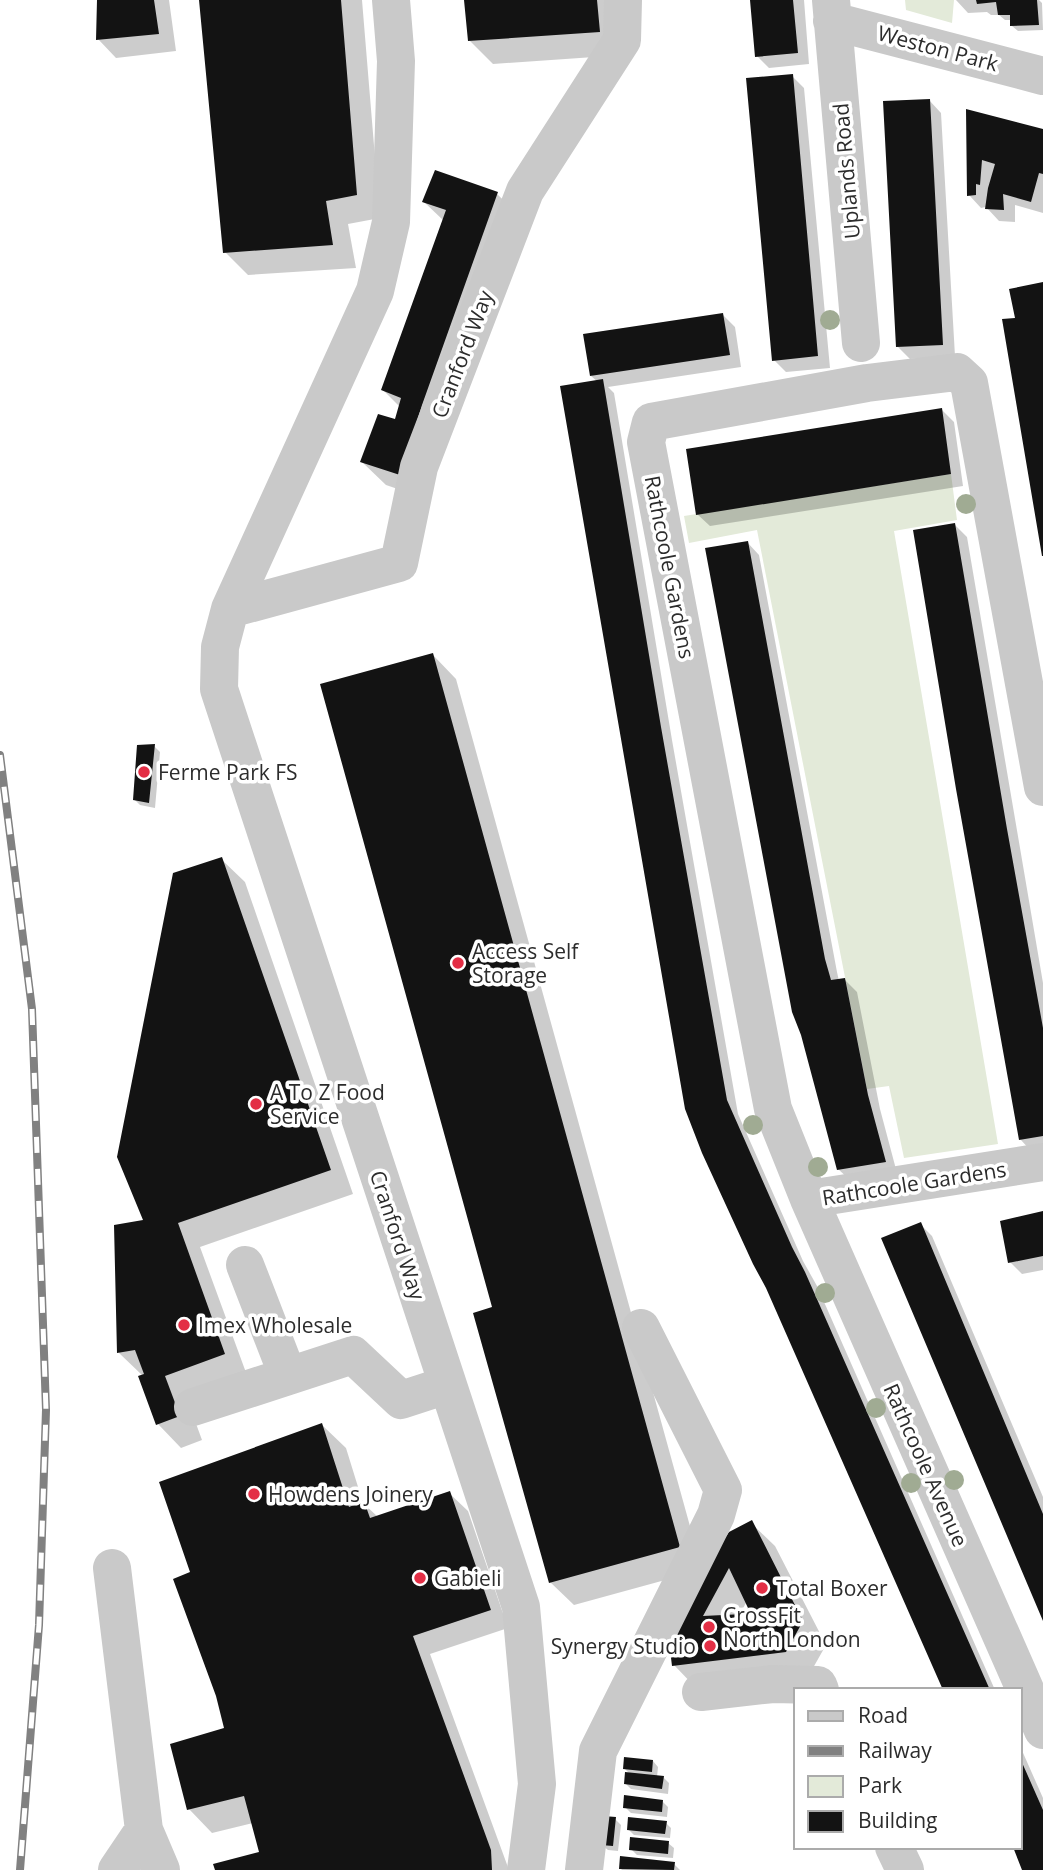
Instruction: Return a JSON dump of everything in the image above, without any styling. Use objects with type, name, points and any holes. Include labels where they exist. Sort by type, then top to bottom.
[{"type":"street","name":"Cranford Way","points":[[391,0],[396,61],[391,222],[375,291],[230,609],[220,647],[219,689],[521,1606],[537,1784],[526,1870]]},
{"type":"street","name":"Cranford Way","points":[[230,609],[399,563],[419,467],[525,191],[622,40],[623,0]]},
{"type":"street","name":"Weston Park","points":[[832,10],[1043,76]]},
{"type":"street","name":"Uplands Road","points":[[832,10],[861,343]]},
{"type":"street","name":"Rathcoole Gardens","points":[[1043,787],[970,383],[957,372],[867,383],[651,422],[646,442],[773,1109],[809,1199],[1043,1162]]},
{"type":"street","name":"Rathcoole Avenue","points":[[809,1199],[1043,1730]]},
{"type":"street","points":[[245,1265],[288,1376]]},
{"type":"street","points":[[584,1870],[598,1751],[716,1515],[723,1490],[641,1328]]},
{"type":"street","points":[[193,1407],[353,1355],[401,1400],[447,1385]]},
{"type":"street","points":[[112,1568],[144,1830],[161,1870]]},
{"type":"street","points":[[701,1692],[773,1684],[818,1685],[819,1688]]},
{"type":"street","points":[[117,1870],[144,1830]]},
{"type":"street","points":[[895,1849],[905,1870]]},
{"type":"green space","points":[[905,0],[954,0],[952,23],[906,10]]},
{"type":"green space","points":[[951,474],[957,520],[894,531],[998,1144],[904,1158],[889,1086],[867,1089],[757,530],[689,543],[684,516]]},
{"type":"building","points":[[97,0],[154,0],[159,34],[96,40]]},
{"type":"building","points":[[199,0],[341,0],[357,195],[326,201],[333,245],[223,253]]},
{"type":"building","points":[[464,0],[597,0],[600,32],[468,41]]},
{"type":"building","points":[[750,0],[793,0],[798,53],[755,57]]},
{"type":"building","points":[[976,0],[1037,0],[1039,25],[1010,26],[1010,15],[998,15],[996,2],[977,4]]},
{"type":"building","points":[[793,74],[818,356],[772,361],[746,78]]},
{"type":"building","points":[[930,99],[943,345],[896,347],[883,101]]},
{"type":"building","points":[[966,109],[1043,129],[1043,174],[1039,173],[1031,202],[1003,194],[1004,210],[985,209],[995,164],[982,160],[980,185],[976,184],[976,195],[967,196]]},
{"type":"building","points":[[435,170],[498,192],[422,405],[400,475],[360,462],[378,414],[395,419],[401,398],[381,390],[446,210],[422,202]]},
{"type":"building","points":[[1043,282],[1042,556],[1002,319],[1015,318],[1009,289]]},
{"type":"building","points":[[723,313],[730,355],[590,376],[583,334]]},
{"type":"building","points":[[603,379],[727,1100],[989,1688],[942,1688],[766,1288],[702,1153],[685,1109],[560,386]]},
{"type":"building","points":[[942,408],[951,474],[696,515],[686,449]]},
{"type":"building","points":[[955,523],[1043,1028],[1043,1136],[1019,1140],[913,530]]},
{"type":"building","points":[[748,541],[825,959],[831,980],[845,978],[868,1095],[886,1162],[837,1170],[801,1035],[792,1012],[705,548]]},
{"type":"building","name":"Access Self Storage","points":[[433,653],[680,1547],[549,1583],[473,1313],[492,1307],[320,684]]},
{"type":"building","name":"Ferme Park FS","points":[[155,744],[149,803],[133,800],[137,745]]},
{"type":"building","points":[[222,857],[331,1170],[178,1223],[225,1354],[165,1376],[180,1416],[156,1425],[138,1376],[144,1374],[135,1350],[117,1353],[114,1225],[143,1220],[117,1157],[173,873]]},
{"type":"building","points":[[1043,1211],[1043,1256],[1008,1263],[1000,1221]]},
{"type":"building","points":[[921,1222],[1043,1514],[1043,1621],[881,1238]]},
{"type":"building","points":[[322,1423],[349,1507],[364,1501],[370,1518],[450,1491],[491,1610],[413,1636],[491,1850],[492,1870],[215,1870],[213,1864],[259,1852],[244,1796],[187,1810],[170,1744],[224,1728],[216,1696],[173,1579],[190,1572],[159,1482]]},
{"type":"building","name":"Total Boxer","points":[[752,1520],[803,1621],[786,1652],[672,1666],[667,1625],[729,1532]],"holes":[[[729,1568],[748,1608],[744,1614],[703,1616]]]},
{"type":"building","points":[[624,1757],[653,1760],[652,1772],[623,1769]]},
{"type":"building","points":[[1022,1763],[1043,1810],[1043,1870],[1022,1870],[1014,1849],[1022,1849]]},
{"type":"building","points":[[625,1772],[664,1776],[662,1789],[624,1784]]},
{"type":"building","points":[[624,1795],[663,1800],[662,1812],[623,1808]]},
{"type":"building","points":[[603,1816],[616,1817],[613,1846],[601,1845]]},
{"type":"building","points":[[628,1817],[667,1821],[665,1834],[627,1830]]},
{"type":"building","points":[[630,1837],[669,1841],[668,1854],[629,1850]]},
{"type":"building","points":[[620,1856],[675,1862],[674,1870],[619,1869]]},
{"type":"railway","points":[[0,755],[32,1009],[46,1410],[39,1625],[20,1870]]},
{"type":"place","name":"Ferme Park FS","points":[[144,772]]},
{"type":"place","name":"Access Self Storage","points":[[458,963]]},
{"type":"place","name":"A To Z Food Service","points":[[256,1104]]},
{"type":"place","name":"Imex Wholesale","points":[[184,1325]]},
{"type":"place","name":"Howdens Joinery","points":[[254,1494]]},
{"type":"place","name":"Gabieli","points":[[420,1578]]},
{"type":"place","name":"Total Boxer","points":[[762,1588]]},
{"type":"place","name":"CrossFit North London","points":[[709,1627]]},
{"type":"place","name":"Synergy Studio","points":[[710,1646]]}]
